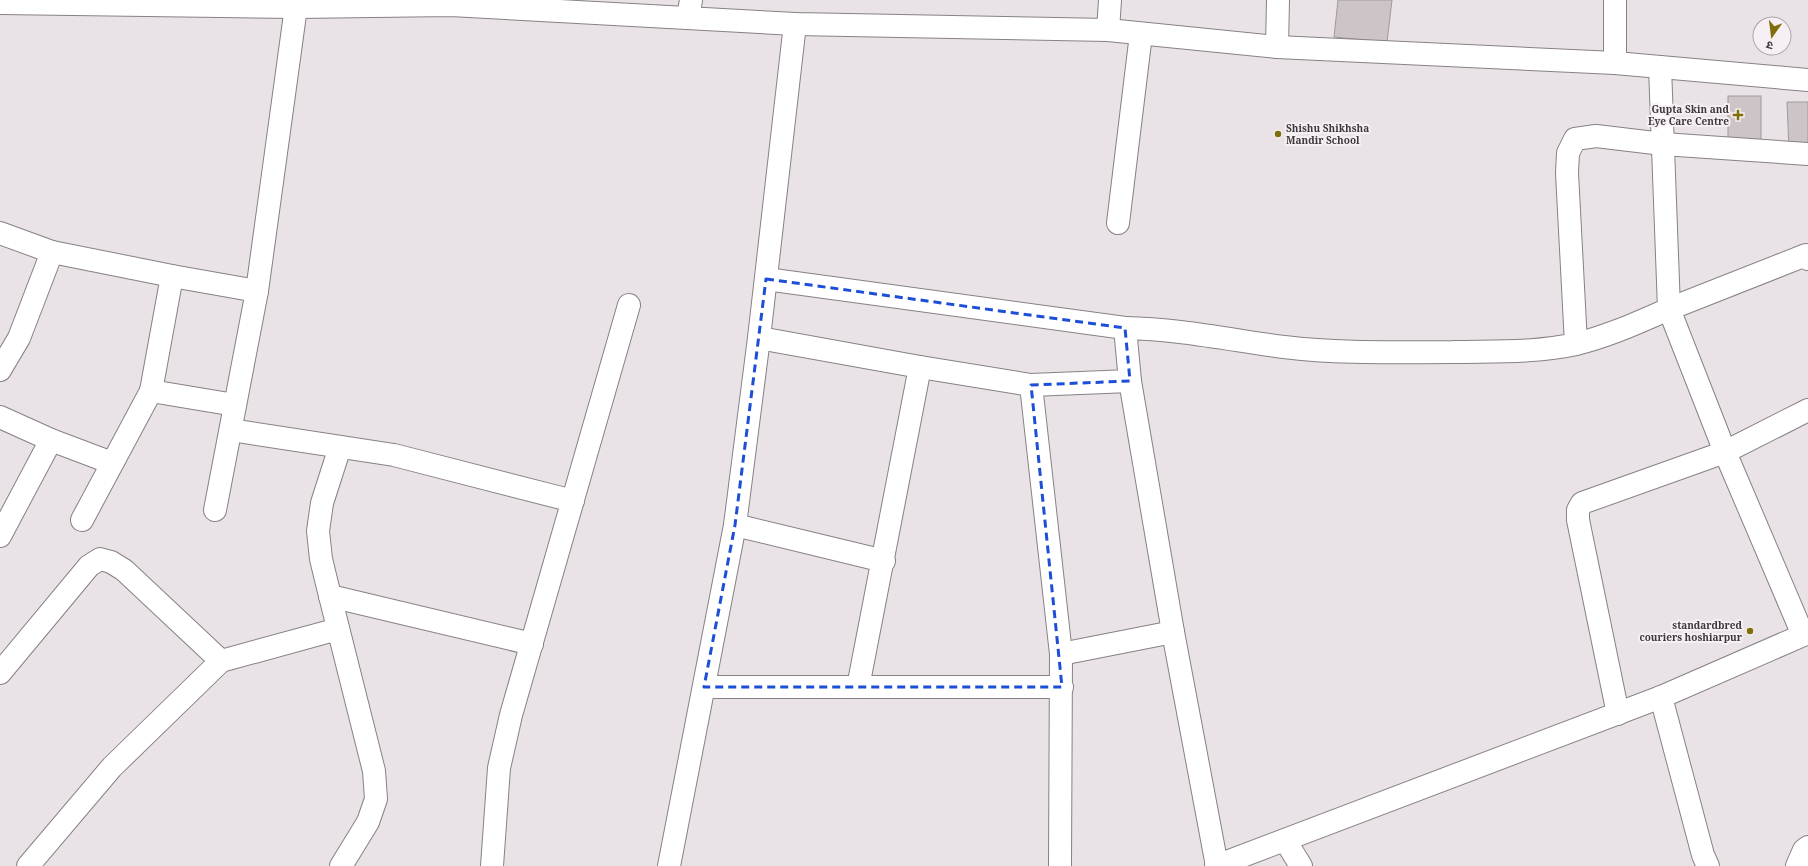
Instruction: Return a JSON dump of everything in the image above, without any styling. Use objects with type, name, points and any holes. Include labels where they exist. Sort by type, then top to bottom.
[{"type":"street","points":[[1108,30],[1110,0]]},
{"type":"street","points":[[1277,47],[1278,0]]},
{"type":"street","points":[[1615,0],[1615,63]]},
{"type":"street","points":[[0,3],[296,7],[451,2],[689,8],[795,24],[1108,30],[1277,47],[1615,63],[1808,80]]},
{"type":"street","points":[[215,510],[257,291],[296,7]]},
{"type":"street","points":[[669,866],[735,525],[759,338],[795,24]]},
{"type":"street","points":[[1118,223],[1141,34]]},
{"type":"street","points":[[1125,328],[1130,381],[1173,632],[1217,866],[1618,714],[1661,697],[1805,634],[1725,452],[1669,309],[1660,67]]},
{"type":"street","points":[[1576,344],[1567,173],[1568,153],[1575,139],[1596,136],[1663,144],[1808,154]]},
{"type":"street","points":[[0,233],[52,252],[257,291]]},
{"type":"street","points":[[0,370],[19,338],[52,252]]},
{"type":"street","points":[[766,279],[1125,328],[1155,328],[1284,347],[1379,352],[1518,351],[1548,350],[1606,336],[1669,309],[1807,256]]},
{"type":"street","points":[[82,520],[151,390],[172,276]]},
{"type":"street","points":[[492,866],[499,768],[511,715],[629,305]]},
{"type":"street","points":[[759,338],[1031,385],[1130,381]]},
{"type":"street","points":[[858,687],[884,561],[920,367]]},
{"type":"street","points":[[1031,385],[1061,654],[1060,866]]},
{"type":"street","points":[[151,390],[235,405]]},
{"type":"street","points":[[1618,714],[1578,520],[1578,510],[1582,503],[1725,452],[1808,410]]},
{"type":"street","points":[[0,417],[51,440],[112,463]]},
{"type":"street","points":[[231,430],[394,455],[573,501]]},
{"type":"street","points":[[0,536],[51,440]]},
{"type":"street","points":[[340,447],[322,503],[318,531],[321,559],[374,771],[376,799],[368,822],[341,866]]},
{"type":"street","points":[[735,525],[884,561]]},
{"type":"street","points":[[1,669],[89,566],[100,559],[111,562],[124,570],[221,661]]},
{"type":"street","points":[[330,596],[532,644]]},
{"type":"street","points":[[28,866],[112,767],[221,661],[338,629]]},
{"type":"street","points":[[1061,654],[1173,632]]},
{"type":"street","points":[[704,687],[1062,687]]},
{"type":"street","points":[[1661,697],[1703,855],[1708,866]]},
{"type":"street","points":[[1285,840],[1301,866]]},
{"type":"street","points":[[1797,866],[1804,850],[1808,847]]},
{"type":"highlighted area","points":[[766,279],[1125,328],[1130,381],[1031,385],[1062,687],[704,687],[735,525]]},
{"type":"building","points":[[1338,0],[1392,0],[1387,42],[1334,37]]},
{"type":"building","points":[[1728,96],[1761,96],[1761,145],[1728,145]]},
{"type":"building","points":[[1787,102],[1808,102],[1808,151],[1789,151]]},
{"type":"place","name":"Gupta Skin and Eye Care Centre","points":[[1738,115]]},
{"type":"place","name":"Shishu Shikhsha Mandir School","points":[[1278,134]]},
{"type":"place","name":"standardbred couriers hoshiarpur","points":[[1750,631]]}]
